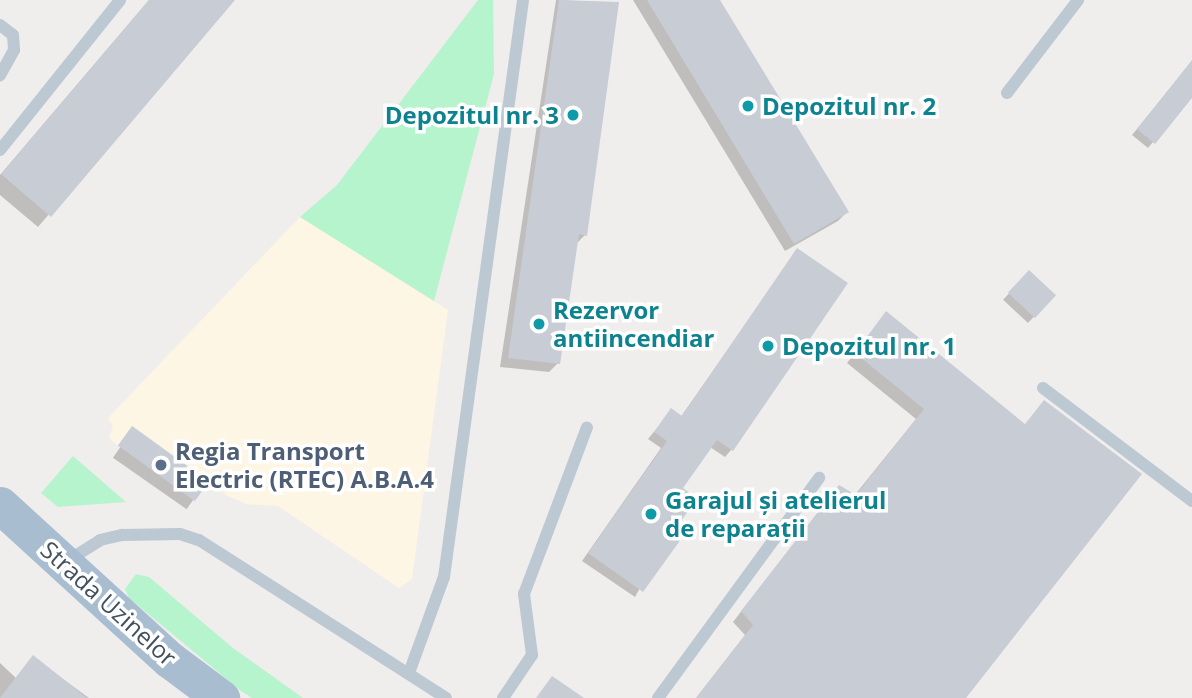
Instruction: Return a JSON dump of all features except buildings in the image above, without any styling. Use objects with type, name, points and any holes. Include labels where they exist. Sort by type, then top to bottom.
[{"type":"main road","name":"Strada Uzinelor","points":[[0,505],[63,565],[221,698]]},
{"type":"lane","points":[[0,149],[120,0]]},
{"type":"lane","points":[[409,673],[444,577],[523,0]]},
{"type":"lane","points":[[1007,93],[1078,0]]},
{"type":"lane","points":[[0,25],[13,35],[14,51],[0,75]]},
{"type":"lane","points":[[0,141],[0,149]]},
{"type":"lane","points":[[1043,388],[1192,501]]},
{"type":"lane","points":[[503,698],[532,655],[524,594],[587,427]]},
{"type":"lane","points":[[658,698],[819,478]]},
{"type":"lane","points":[[63,565],[100,540],[149,532],[180,534],[198,540],[446,698]]},
{"type":"shaded area","points":[[300,217],[448,310],[412,579],[399,588],[278,506],[246,504],[228,496],[185,463],[188,458],[177,451],[173,455],[133,426],[118,446],[109,438],[113,426],[108,418]]},
{"type":"green space","points":[[478,0],[493,0],[494,74],[434,301],[300,217],[337,185]]},
{"type":"green space","points":[[73,456],[126,502],[58,507],[41,493]]},
{"type":"green space","points":[[136,574],[149,577],[233,648],[303,698],[252,698],[241,691],[129,598],[125,589]]},
{"type":"place","name":"Depozitul nr. 2","points":[[748,106]]},
{"type":"place","name":"Depozitul nr. 3","points":[[573,115]]},
{"type":"place","name":"Rezervor antiincendiar","points":[[539,324]]},
{"type":"place","name":"Depozitul nr. 1","points":[[768,346]]},
{"type":"place","name":"Regia Transport Electric (RTEC) A.B.A.4","points":[[161,465]]},
{"type":"place","name":"Garajul și atelierul de reparații","points":[[651,514]]}]
